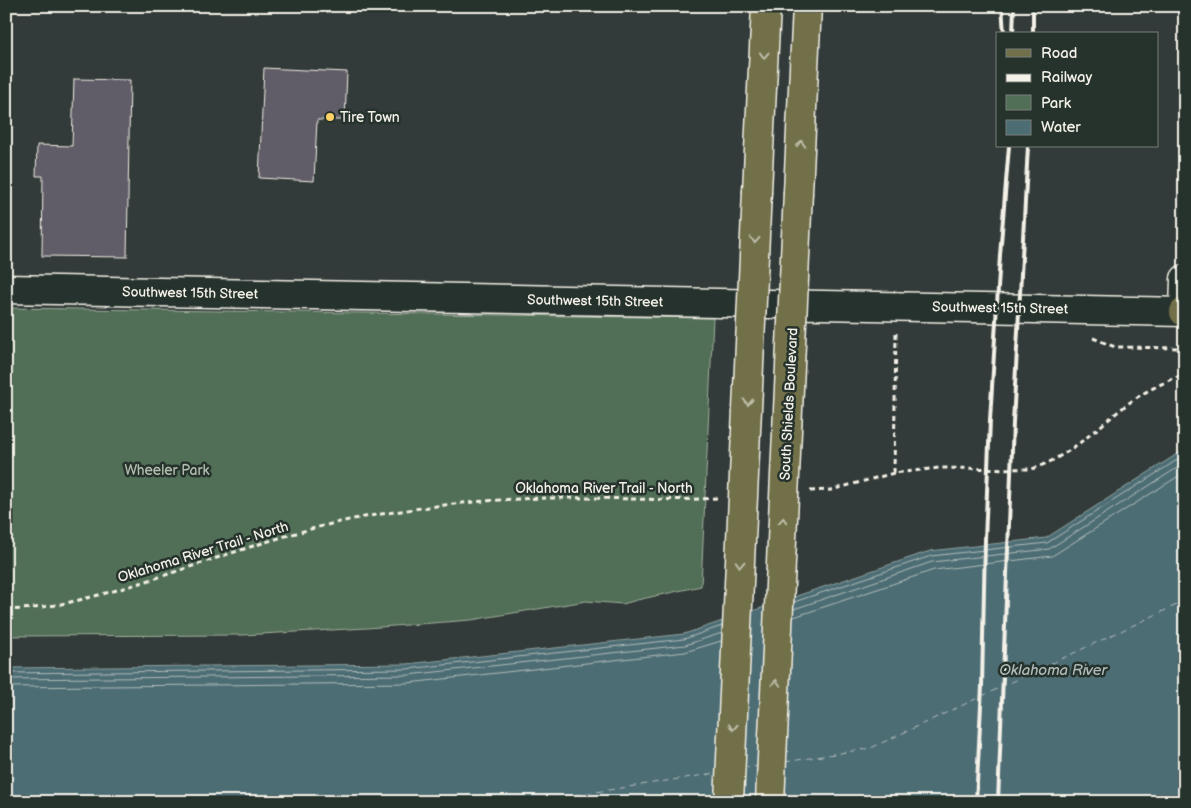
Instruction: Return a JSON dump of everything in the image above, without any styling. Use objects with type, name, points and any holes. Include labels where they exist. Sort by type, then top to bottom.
[{"type":"main road","points":[[729,802],[766,6]]},
{"type":"main road","name":"South Shields Boulevard","points":[[770,802],[807,6]]},
{"type":"street","points":[[1184,312],[1185,279]]},
{"type":"street","name":"Southwest 15th Street","points":[[6,289],[1184,312]]},
{"type":"path","points":[[894,474],[897,323]]},
{"type":"path","points":[[1091,337],[1114,347],[1185,348]]},
{"type":"path","points":[[804,492],[831,490],[894,474],[939,468],[1032,469],[1058,458],[1134,400],[1157,386],[1185,374]]},
{"type":"path","name":"Oklahoma River Trail - North","points":[[6,610],[66,603],[138,584],[263,543],[358,519],[414,510],[453,504],[536,498],[720,498]]},
{"type":"green space","name":"Wheeler Park","points":[[6,308],[713,318],[701,586],[623,604],[586,601],[471,620],[367,628],[243,635],[6,636]]},
{"type":"water","name":"Oklahoma River","points":[[1185,449],[1185,802],[6,802],[6,668],[407,664],[684,634],[930,551],[1046,538]]},
{"type":"building","points":[[264,68],[347,72],[345,120],[317,120],[314,181],[259,178]]},
{"type":"building","points":[[74,79],[130,80],[127,257],[42,256],[43,176],[36,176],[37,145],[72,146]]},
{"type":"ferry route","points":[[785,762],[871,748],[1185,601]]},
{"type":"ferry route","points":[[743,768],[759,766]]},
{"type":"ferry route","points":[[532,802],[717,773]]},
{"type":"railway","points":[[1002,6],[1004,32]]},
{"type":"railway","points":[[1013,32],[1014,6]]},
{"type":"railway","points":[[1033,6],[1033,32]]},
{"type":"railway","points":[[976,802],[982,686],[990,420],[1009,148]]},
{"type":"railway","points":[[998,802],[1013,423],[1028,148]]},
{"type":"place","name":"Tire Town","points":[[330,117]]}]
